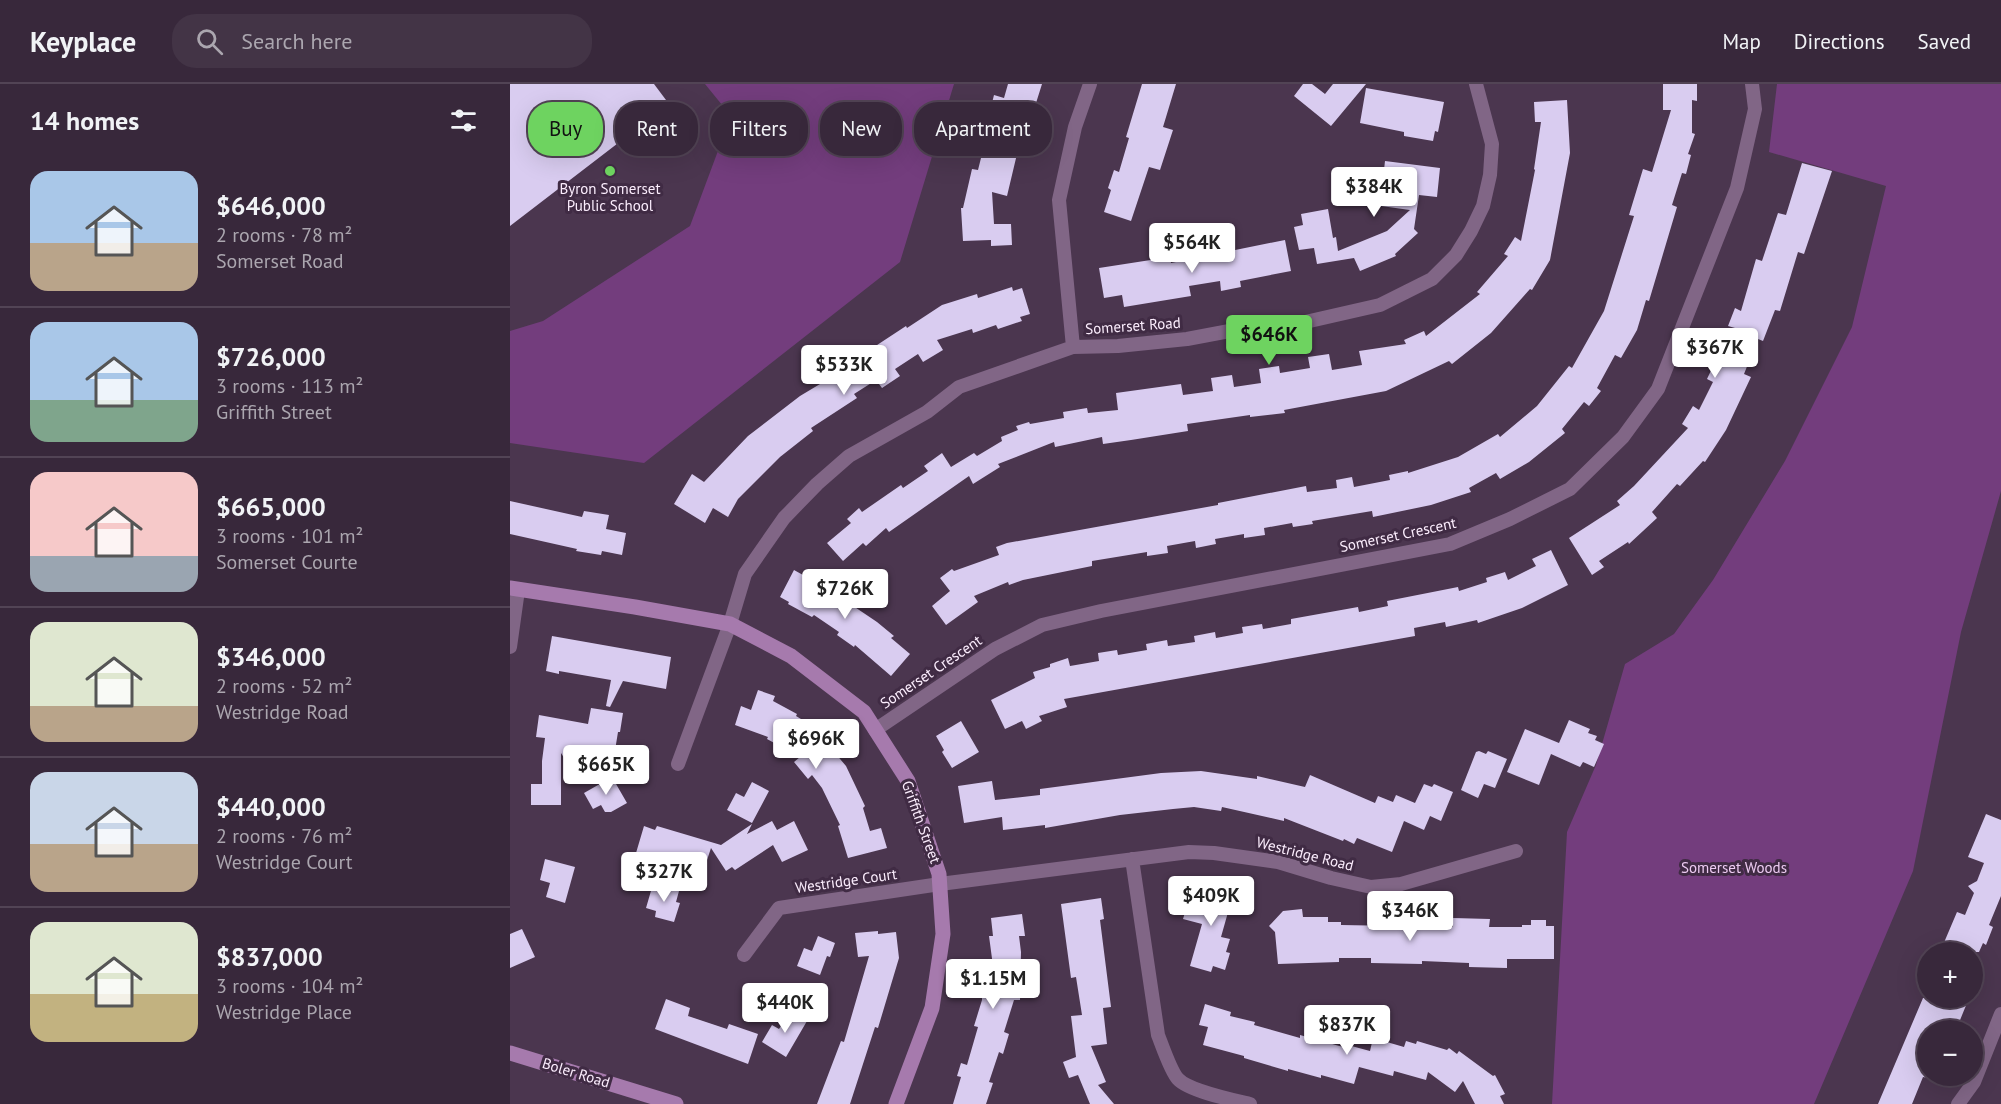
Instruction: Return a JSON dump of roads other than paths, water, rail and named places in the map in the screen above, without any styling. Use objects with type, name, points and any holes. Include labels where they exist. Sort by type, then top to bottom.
[{"type":"street","points":[[1073,347],[1059,200],[1075,126],[1090,84]]},
{"type":"street","name":"Somerset Road","points":[[678,764],[745,574],[784,518],[817,484],[849,456],[927,412],[959,387],[1073,347],[1118,346],[1187,339],[1240,329],[1300,323],[1380,305],[1432,279],[1456,255],[1471,231],[1483,206],[1491,175],[1492,144],[1476,84]]},
{"type":"street","name":"Somerset Crescent","points":[[875,730],[995,649],[1041,625],[1101,611],[1450,544],[1510,519],[1570,489],[1623,437],[1658,389],[1737,188],[1755,108],[1752,84]]},
{"type":"street","points":[[510,647],[514,589]]},
{"type":"street","name":"Griffith Street","points":[[514,589],[729,624],[790,657],[864,712],[908,781],[939,874],[940,884],[943,934],[932,1008],[896,1104]]},
{"type":"street","name":"Westridge Road","points":[[940,884],[1189,852],[1278,862],[1331,879],[1371,887],[1401,884],[1515,851]]},
{"type":"street","points":[[1132,859],[1158,1035],[1167,1058],[1178,1079],[1203,1092],[1250,1104]]},
{"type":"street","name":"Westridge Court","points":[[744,955],[779,908],[940,884]]},
{"type":"street","points":[[1958,1104],[1974,1082],[2001,1014]]},
{"type":"street","name":"Boler Road","points":[[510,1053],[676,1104]]},
{"type":"place","name":"Byron Somerset Public School","points":[[610,171]]},
{"type":"park label","name":"Somerset Woods","points":[[1734,868]]}]
